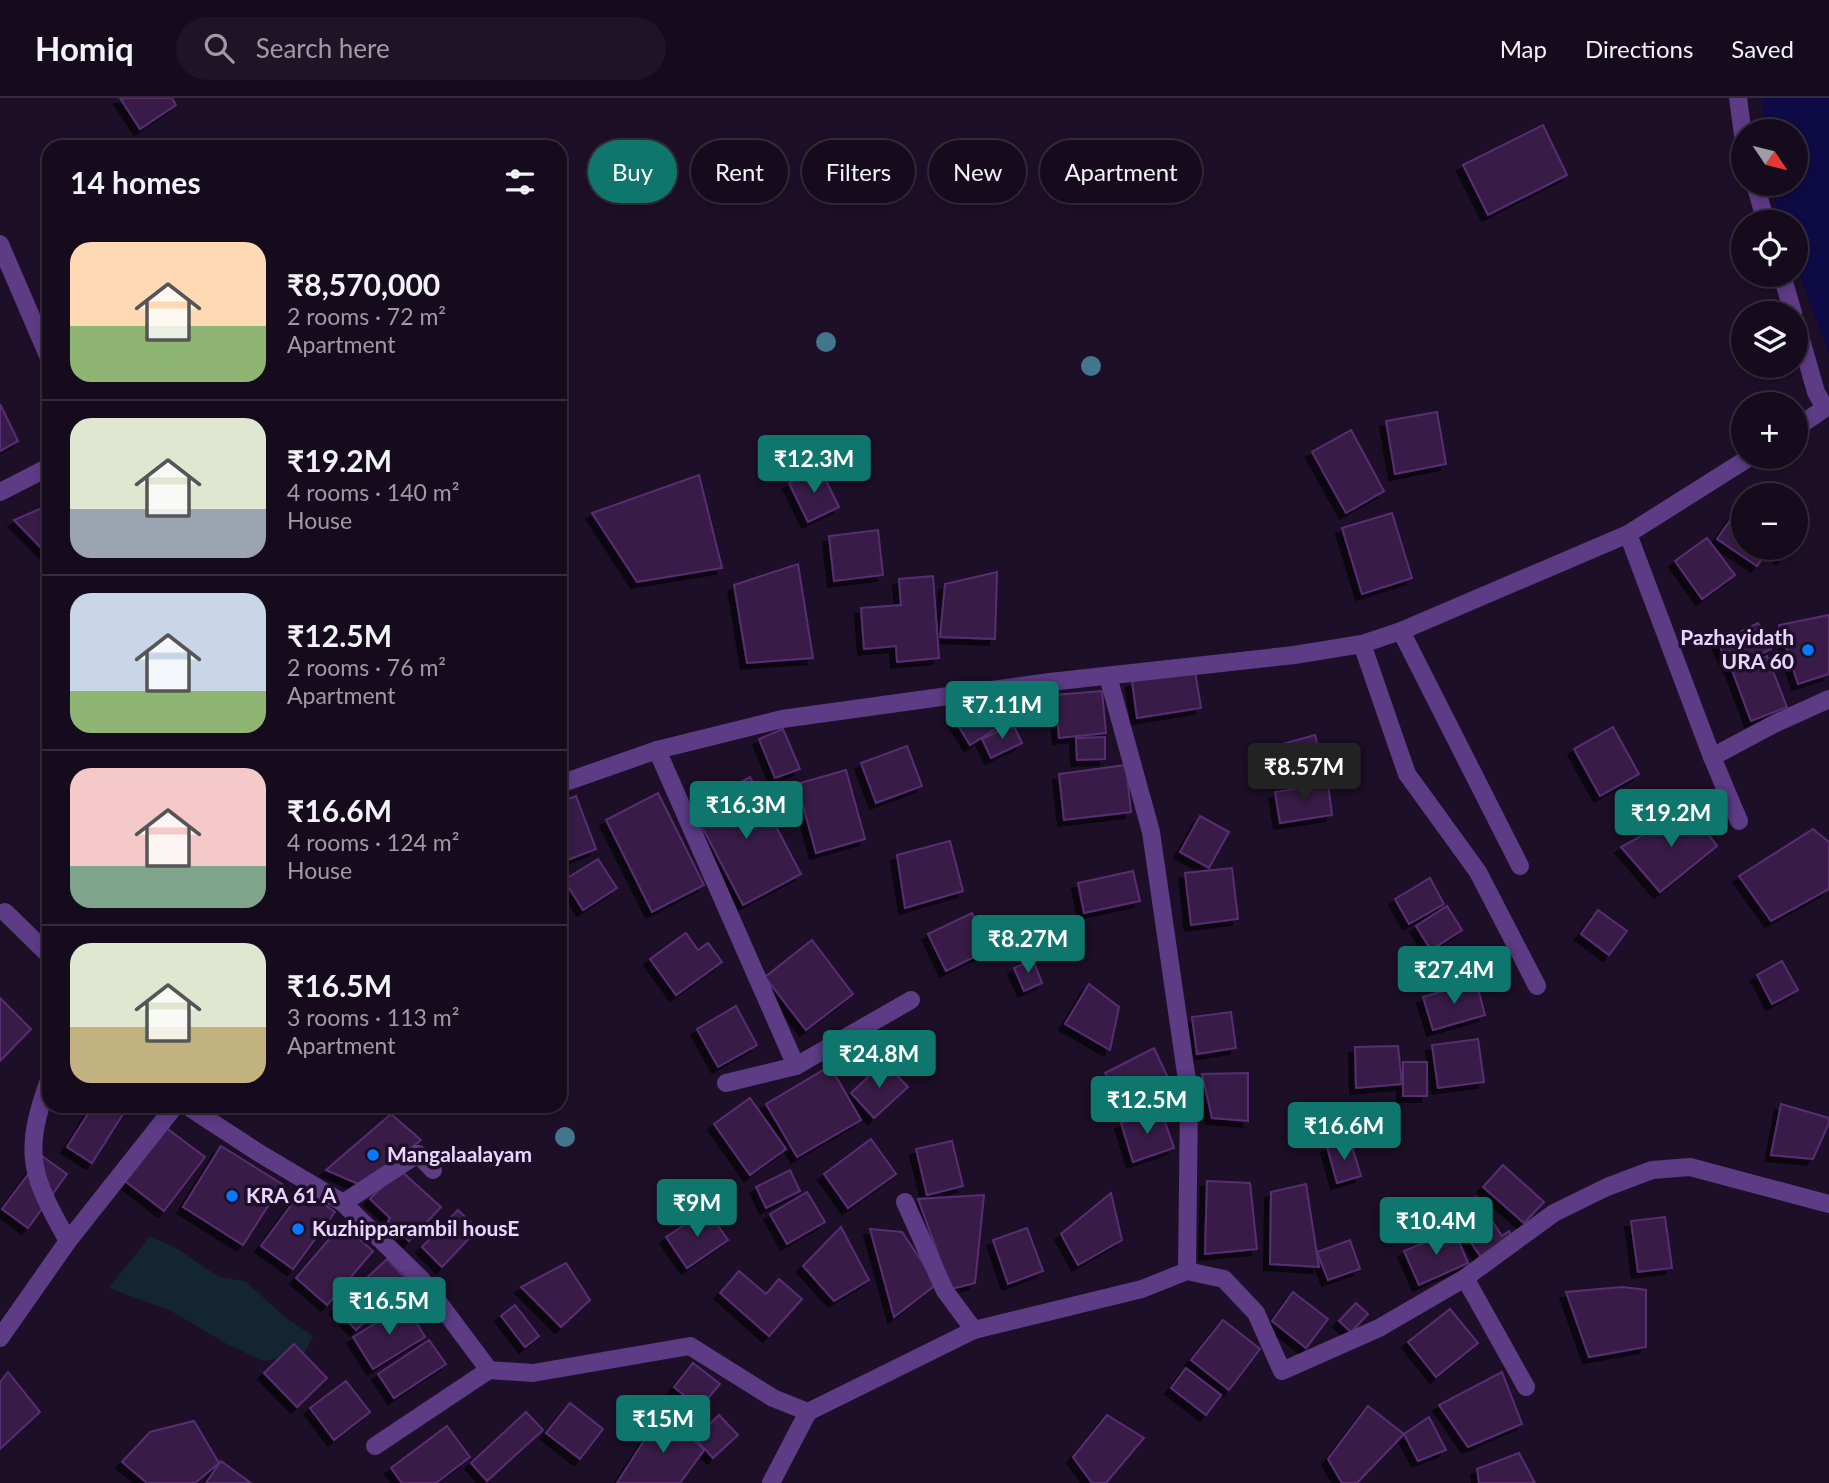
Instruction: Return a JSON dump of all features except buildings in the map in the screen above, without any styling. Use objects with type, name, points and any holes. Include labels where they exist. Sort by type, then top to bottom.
[{"type":"street","points":[[1738,98],[1741,119]]},
{"type":"street","points":[[0,244],[42,342]]},
{"type":"street","points":[[1808,364],[1816,392],[1827,408],[1808,420]]},
{"type":"street","points":[[567,782],[657,750],[782,719],[1108,676],[1294,655],[1362,644],[1401,631],[1629,534],[1731,469]]},
{"type":"street","points":[[0,492],[42,471]]},
{"type":"street","points":[[1629,534],[1739,821]]},
{"type":"street","points":[[1401,631],[1520,866]]},
{"type":"street","points":[[1362,644],[1408,774],[1478,872],[1537,986]]},
{"type":"street","points":[[1108,676],[1151,832],[1189,1094],[1187,1271]]},
{"type":"street","points":[[1713,757],[1776,723],[1829,699]]},
{"type":"street","points":[[657,750],[796,1066]]},
{"type":"street","points":[[5,912],[42,949]]},
{"type":"street","points":[[726,1083],[796,1066],[911,1000]]},
{"type":"street","points":[[42,1099],[33,1146],[34,1171],[43,1197],[68,1241]]},
{"type":"street","points":[[0,1338],[68,1241],[169,1113]]},
{"type":"street","points":[[198,1113],[344,1203],[421,1279],[489,1370]]},
{"type":"street","points":[[344,1203],[418,1154],[433,1170]]},
{"type":"street","points":[[771,1483],[808,1412],[974,1329],[1142,1289],[1187,1271],[1224,1279],[1256,1313],[1282,1371],[1379,1328],[1465,1278],[1554,1213],[1607,1187],[1652,1170],[1690,1167],[1829,1204]]},
{"type":"street","points":[[905,1202],[944,1291],[974,1329]]},
{"type":"street","points":[[1465,1278],[1526,1387]]},
{"type":"street","points":[[375,1446],[489,1370],[533,1373],[690,1346],[773,1398],[808,1412]]},
{"type":"shaded area","points":[[1761,98],[1829,98],[1829,354],[1804,287],[1808,287],[1808,210],[1777,210],[1774,196],[1808,196],[1808,119],[1764,119]]},
{"type":"shaded area","points":[[150,1236],[176,1248],[219,1277],[245,1281],[286,1318],[313,1336],[304,1354],[263,1361],[225,1343],[171,1311],[109,1288]]},
{"type":"place","name":"Pazhayidath URA 60","points":[[1808,650]]},
{"type":"place","name":"Mangalaalayam","points":[[373,1155]]},
{"type":"place","name":"KRA 61 A","points":[[232,1196]]},
{"type":"place","name":"Kuzhipparambil housE","points":[[298,1229]]}]
